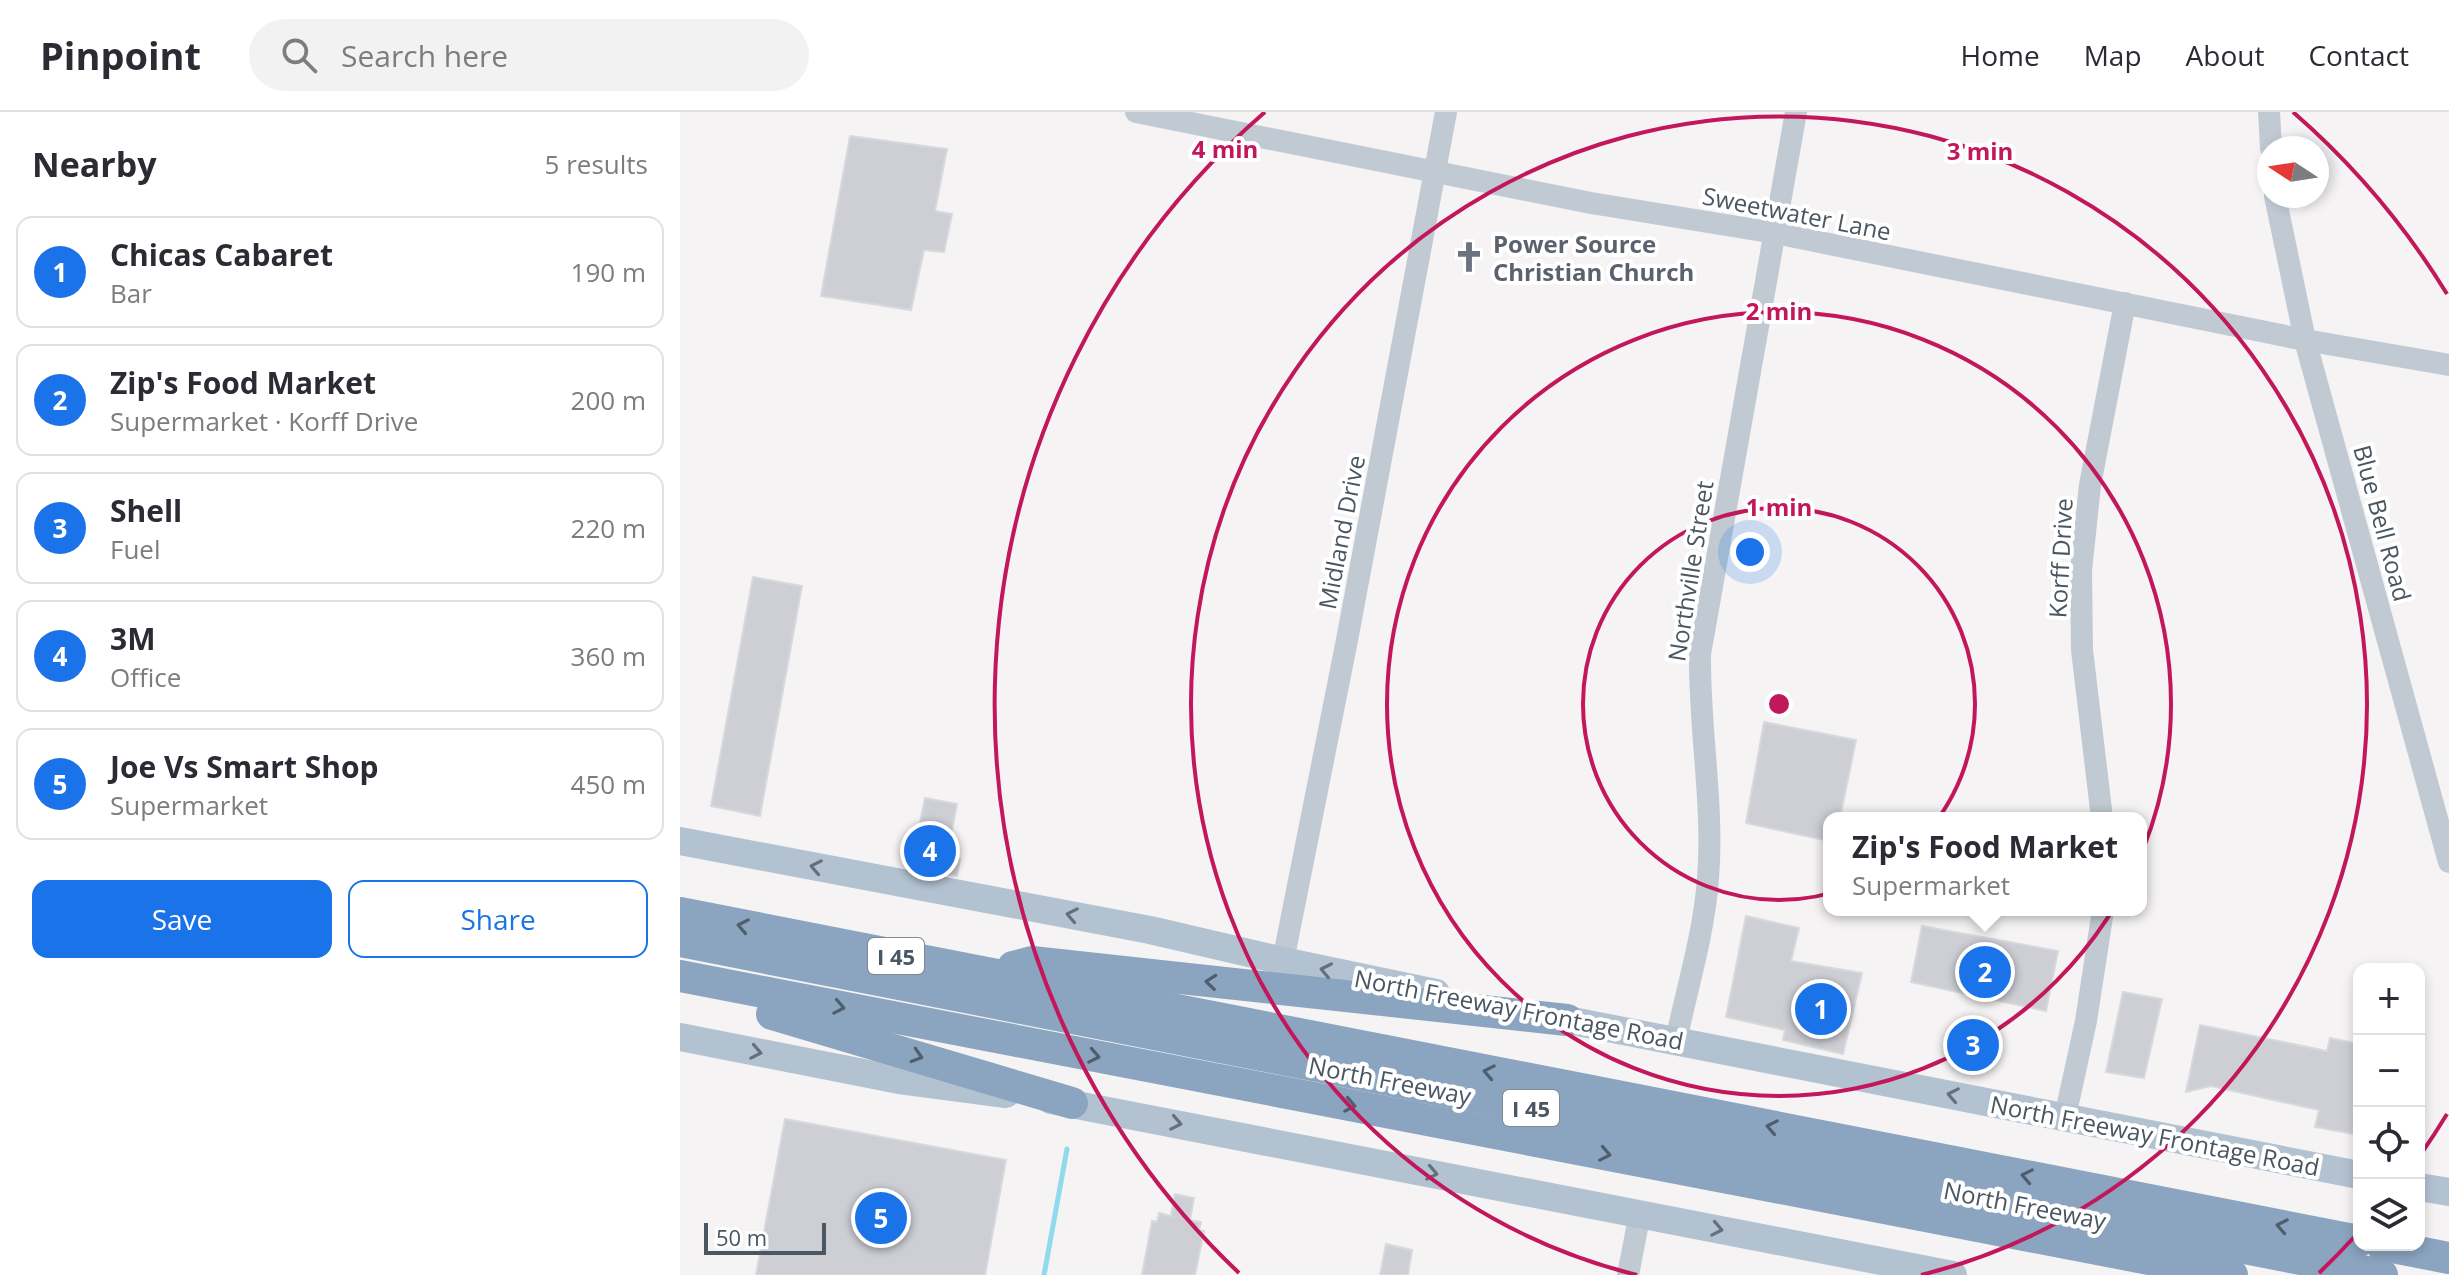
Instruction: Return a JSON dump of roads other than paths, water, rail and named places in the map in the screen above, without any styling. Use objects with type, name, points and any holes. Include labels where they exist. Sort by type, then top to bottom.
[{"type":"highway","name":"North Freeway","points":[[680,913],[2353,1240]]},
{"type":"highway","name":"North Freeway","points":[[680,941],[2382,1275]]},
{"type":"highway","points":[[986,974],[1032,962],[1567,1020]]},
{"type":"highway","name":"North Freeway","points":[[680,976],[2232,1275]]},
{"type":"highway","points":[[680,990],[813,1025],[1072,1103]]},
{"type":"highway","points":[[2413,1251],[2449,1258]]},
{"type":"main road","name":"North Freeway Frontage Road","points":[[680,841],[1150,930],[1567,1020],[2353,1174]]},
{"type":"main road","points":[[680,1037],[899,1080],[1072,1103],[1953,1275]]},
{"type":"main road","points":[[2425,1188],[2449,1192]]},
{"type":"street","name":"Sweetwater Lane","points":[[1136,112],[1591,203],[1775,233],[2305,340],[2449,365]]},
{"type":"street","name":"Midland Drive","points":[[1283,961],[1446,112]]},
{"type":"street","name":"Northville Street","points":[[1676,1041],[1708,881],[1710,826],[1700,702],[1700,654],[1796,112]]},
{"type":"street","points":[[2269,112],[2270,136]]},
{"type":"street","name":"Blue Bell Road","points":[[2278,208],[2305,340],[2449,862]]},
{"type":"street","name":"Korff Drive","points":[[2101,812],[2082,650],[2081,571],[2090,485],[2125,303]]},
{"type":"street","points":[[2065,1117],[2086,1021],[2102,916]]},
{"type":"street","points":[[1628,1275],[1640,1213]]},
{"type":"waterway","points":[[1044,1275],[1067,1149]]},
{"type":"place","name":"Power Source Christian Church","points":[[1469,257]]},
{"type":"place","name":"3M","points":[[930,851]]},
{"type":"place","name":"Zip's Food Market","points":[[1985,972]]},
{"type":"place","name":"Chicas Cabaret","points":[[1821,1009]]},
{"type":"place","name":"Shell","points":[[1973,1045]]},
{"type":"place","name":"Joe Vs Smart Shop","points":[[881,1218]]}]
